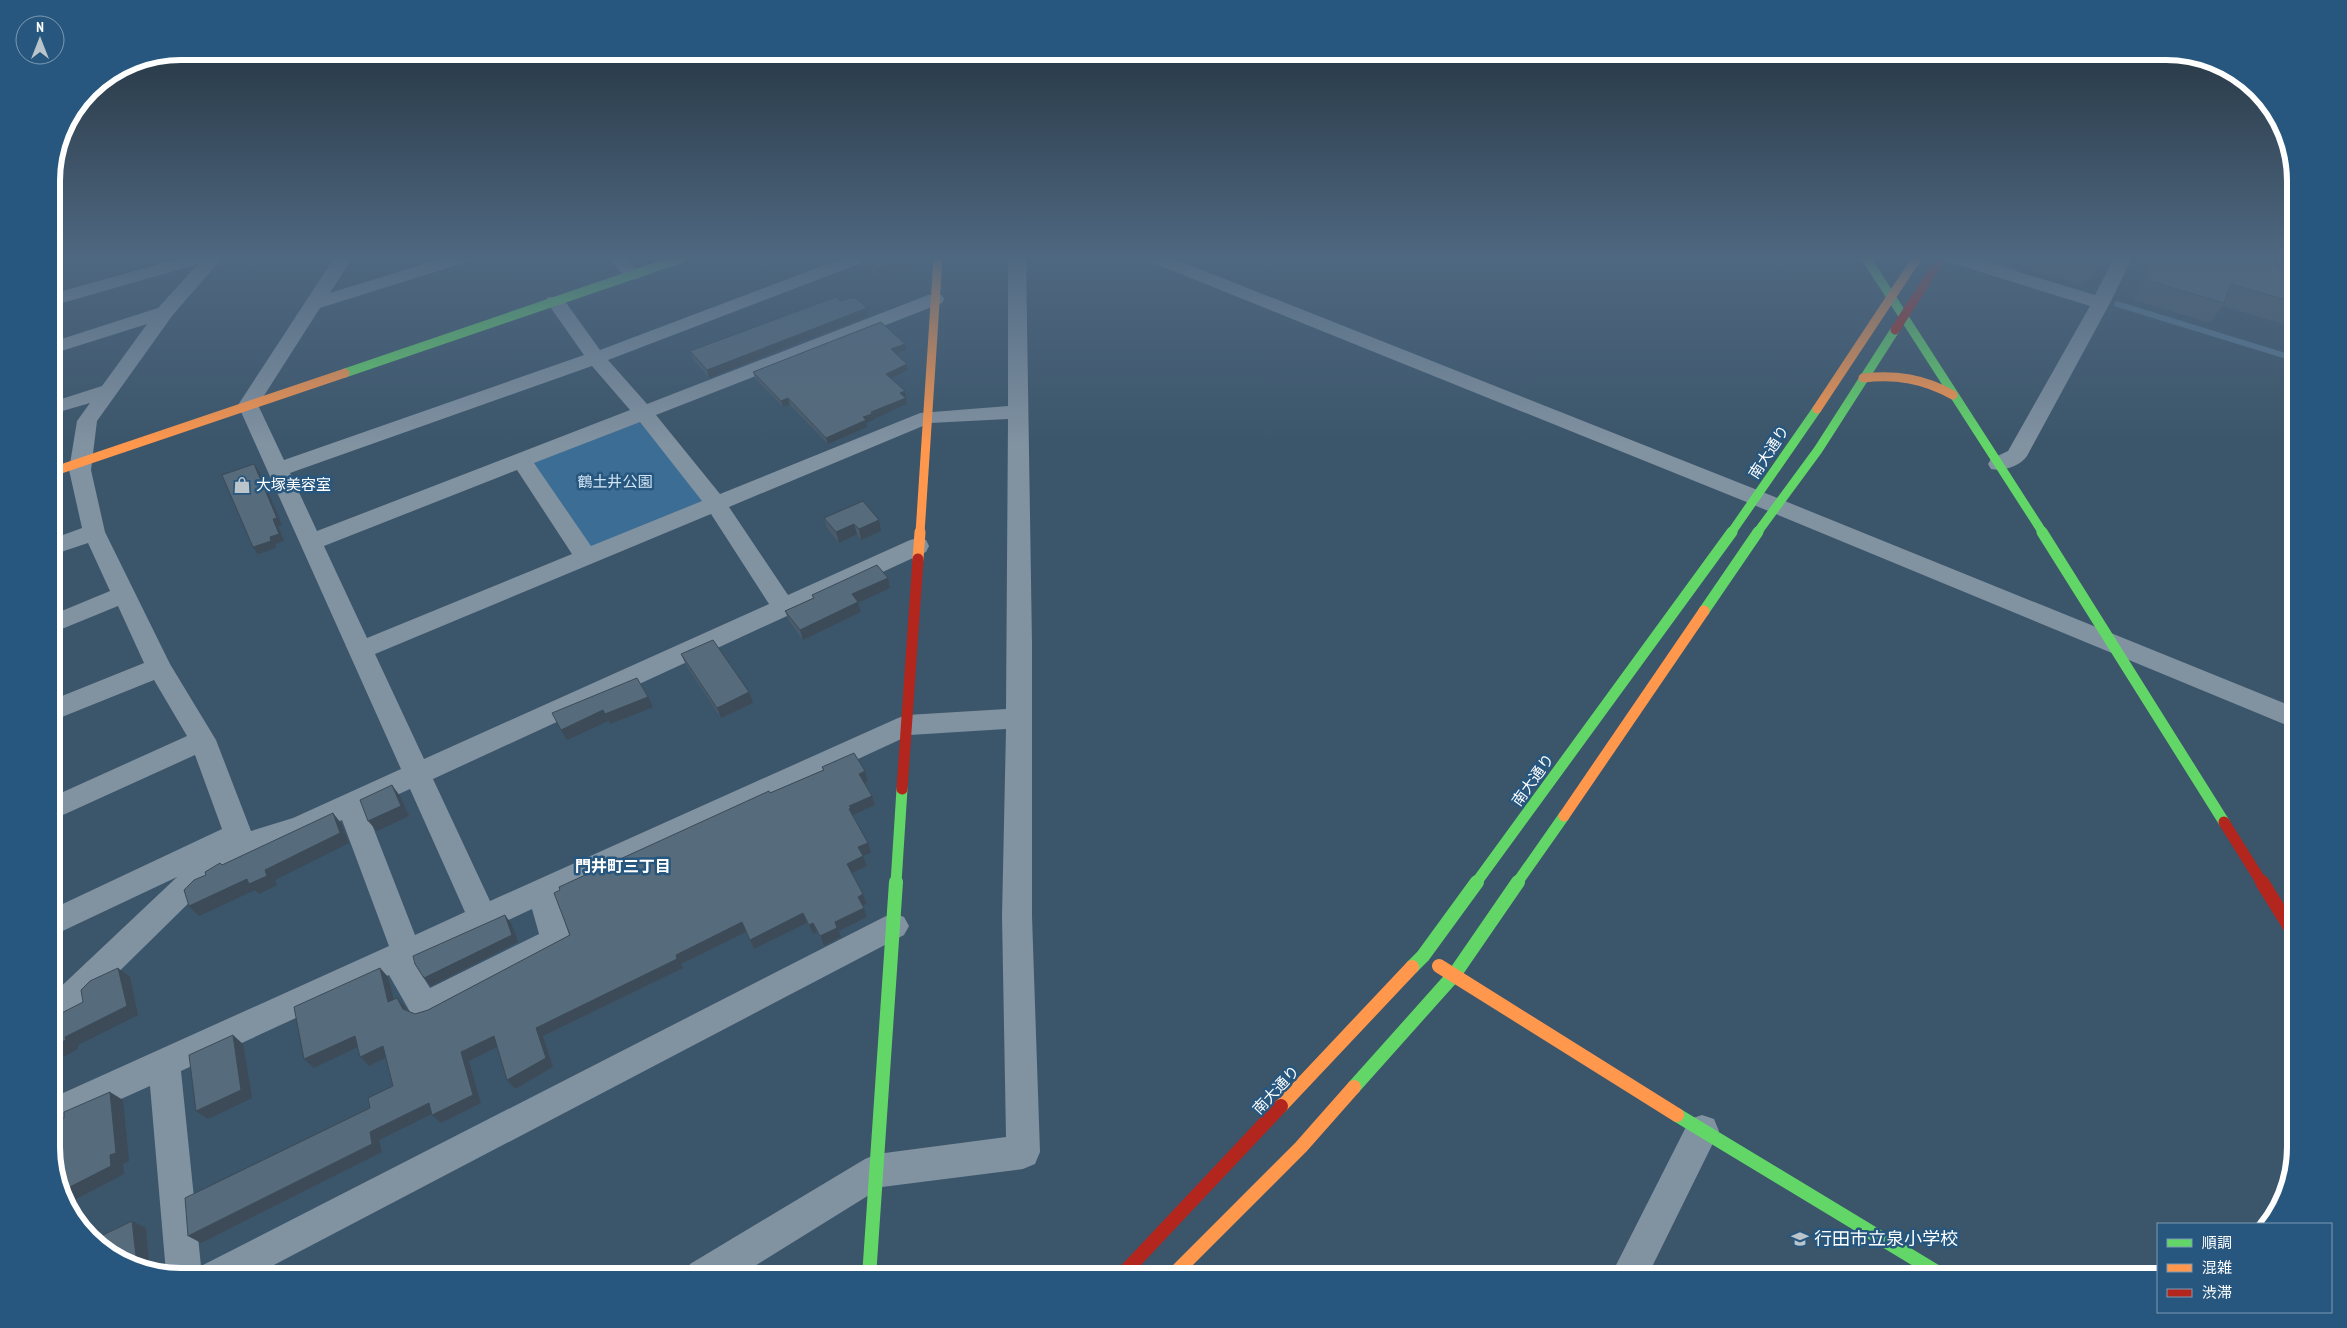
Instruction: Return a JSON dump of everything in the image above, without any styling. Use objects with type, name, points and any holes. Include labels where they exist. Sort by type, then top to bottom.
[{"type":"street","points":[[60,345],[140,320]]},
{"type":"street","points":[[159,320],[87,420],[80,462],[94,532],[159,667],[203,740],[244,838]]},
{"type":"street","points":[[248,405],[303,320]]},
{"type":"street","points":[[60,469],[499,320]]},
{"type":"street","points":[[569,320],[596,358],[644,412],[716,504],[784,608]]},
{"type":"street","points":[[277,470],[596,358],[696,320]]},
{"type":"street","points":[[311,542],[881,320]]},
{"type":"street","points":[[870,1268],[934,320]]},
{"type":"street","points":[[718,1268],[877,1171],[1023,1152],[1017,916],[1020,643],[1017,320]]},
{"type":"street","points":[[1311,320],[1766,502],[2287,715]]},
{"type":"street","name":"南大通り","points":[[1181,1268],[1301,1147],[1454,976],[1643,702],[1875,320]]},
{"type":"street","name":"南大通り","points":[[1129,1268],[1424,956],[1766,502],[1818,450],[1900,320]]},
{"type":"street","points":[[1906,320],[1999,464],[2287,923]]},
{"type":"street","points":[[1999,464],[2016,456],[2092,320]]},
{"type":"street","points":[[1863,378],[1900,374],[1921,378],[1938,385],[1956,397]]},
{"type":"street","points":[[60,406],[110,390]]},
{"type":"street","points":[[248,405],[483,918]]},
{"type":"street","points":[[361,650],[927,416],[1018,412]]},
{"type":"street","points":[[521,460],[586,557]]},
{"type":"street","points":[[60,544],[94,532]]},
{"type":"street","points":[[60,919],[244,838],[300,827],[918,546]]},
{"type":"street","points":[[60,621],[125,594]]},
{"type":"street","points":[[60,708],[159,667]]},
{"type":"street","points":[[60,1110],[907,725],[1018,718]]},
{"type":"street","points":[[60,805],[203,740]]},
{"type":"street","points":[[350,804],[401,955],[424,1007],[556,940],[542,892]]},
{"type":"street","points":[[60,1007],[196,878],[244,838]]},
{"type":"street","points":[[231,1268],[894,926]]},
{"type":"street","points":[[1424,956],[1702,1131],[1929,1268]]},
{"type":"street","points":[[164,1063],[183,1268]]},
{"type":"street","points":[[1633,1268],[1702,1131]]},
{"type":"green space","name":"鶴土井公園","points":[[639,419],[704,501],[589,549],[529,461]]},
{"type":"building","points":[[774,320],[836,320],[707,370],[690,351]]},
{"type":"building","points":[[881,322],[905,344],[891,349],[907,364],[886,374],[905,391],[900,393],[906,398],[871,412],[872,414],[863,417],[866,420],[826,438],[788,398],[781,401],[753,372]]},
{"type":"building","points":[[254,464],[277,518],[273,519],[279,534],[270,537],[271,541],[253,547],[222,475]]},
{"type":"building","points":[[863,501],[879,520],[859,529],[854,524],[836,532],[824,518]]},
{"type":"building","points":[[877,565],[888,578],[852,594],[858,602],[800,630],[785,611],[814,598],[812,595]]},
{"type":"building","points":[[713,640],[749,692],[717,708],[681,654]]},
{"type":"building","points":[[637,678],[648,697],[605,714],[603,710],[561,730],[552,713]]},
{"type":"building","points":[[854,753],[865,771],[859,774],[872,796],[849,806],[868,843],[858,847],[863,856],[847,864],[863,894],[858,897],[864,908],[835,922],[837,928],[820,936],[813,923],[809,925],[803,913],[750,940],[742,922],[676,955],[677,959],[536,1028],[546,1058],[507,1080],[494,1036],[461,1052],[473,1095],[432,1115],[429,1103],[370,1132],[372,1144],[188,1236],[185,1198],[370,1108],[368,1098],[393,1086],[383,1046],[360,1057],[355,1036],[304,1059],[294,1007],[380,968],[388,1002],[397,998],[403,1009],[415,1014],[428,1010],[570,935],[554,893],[560,890],[559,887],[769,791],[770,793],[824,770],[822,767]]},
{"type":"building","points":[[392,785],[401,806],[368,821],[360,800]]},
{"type":"building","points":[[333,813],[340,833],[265,870],[267,876],[249,884],[247,879],[189,906],[184,890],[194,880],[206,875],[205,872],[220,863],[222,865]]},
{"type":"building","points":[[505,915],[512,935],[424,978],[415,964],[413,956]]},
{"type":"building","points":[[118,968],[127,1006],[65,1037],[66,1040],[60,1043],[60,1014],[83,1002],[81,990],[90,981]]},
{"type":"building","points":[[233,1035],[241,1090],[196,1111],[189,1055]]},
{"type":"building","points":[[110,1092],[116,1153],[110,1155],[111,1166],[67,1188],[62,1171],[60,1155],[60,1120],[64,1118],[64,1112]]},
{"type":"building","points":[[132,1221],[136,1256],[133,1258],[120,1252],[100,1237]]},
{"type":"waterway","points":[[2169,320],[2287,356]]},
{"type":"traffic: fast","points":[[345,373],[500,320]]},
{"type":"traffic: fast","points":[[1906,320],[2224,822]]},
{"type":"traffic: fast","points":[[1704,611],[1776,506],[1818,450],[1895,330]]},
{"type":"traffic: fast","points":[[1412,967],[1423,956],[1757,498],[1817,409]]},
{"type":"traffic: fast","points":[[870,1268],[902,789]]},
{"type":"traffic: fast","points":[[1354,1087],[1454,975],[1564,816]]},
{"type":"traffic: fast","points":[[1677,1115],[1930,1268]]},
{"type":"traffic: slow","points":[[918,559],[934,320]]},
{"type":"traffic: slow","points":[[1817,409],[1876,320]]},
{"type":"traffic: slow","points":[[60,469],[345,373]]},
{"type":"traffic: slow","points":[[1863,378],[1899,376],[1921,380],[1953,395]]},
{"type":"traffic: slow","points":[[1564,816],[1704,611]]},
{"type":"traffic: slow","points":[[1439,966],[1677,1115]]},
{"type":"traffic: slow","points":[[1281,1106],[1412,967]]},
{"type":"traffic: slow","points":[[1180,1268],[1301,1147],[1354,1087]]},
{"type":"traffic: jam","points":[[1895,330],[1901,320]]},
{"type":"traffic: jam","points":[[902,789],[918,559]]},
{"type":"traffic: jam","points":[[2224,822],[2287,923]]},
{"type":"traffic: jam","points":[[1128,1268],[1281,1106]]},
{"type":"place","name":"大塚美容室","points":[[242,485]]},
{"type":"place","name":"行田市立泉小学校","points":[[1800,1239]]},
{"type":"district","name":"門井町三丁目","points":[[623,866]]}]
